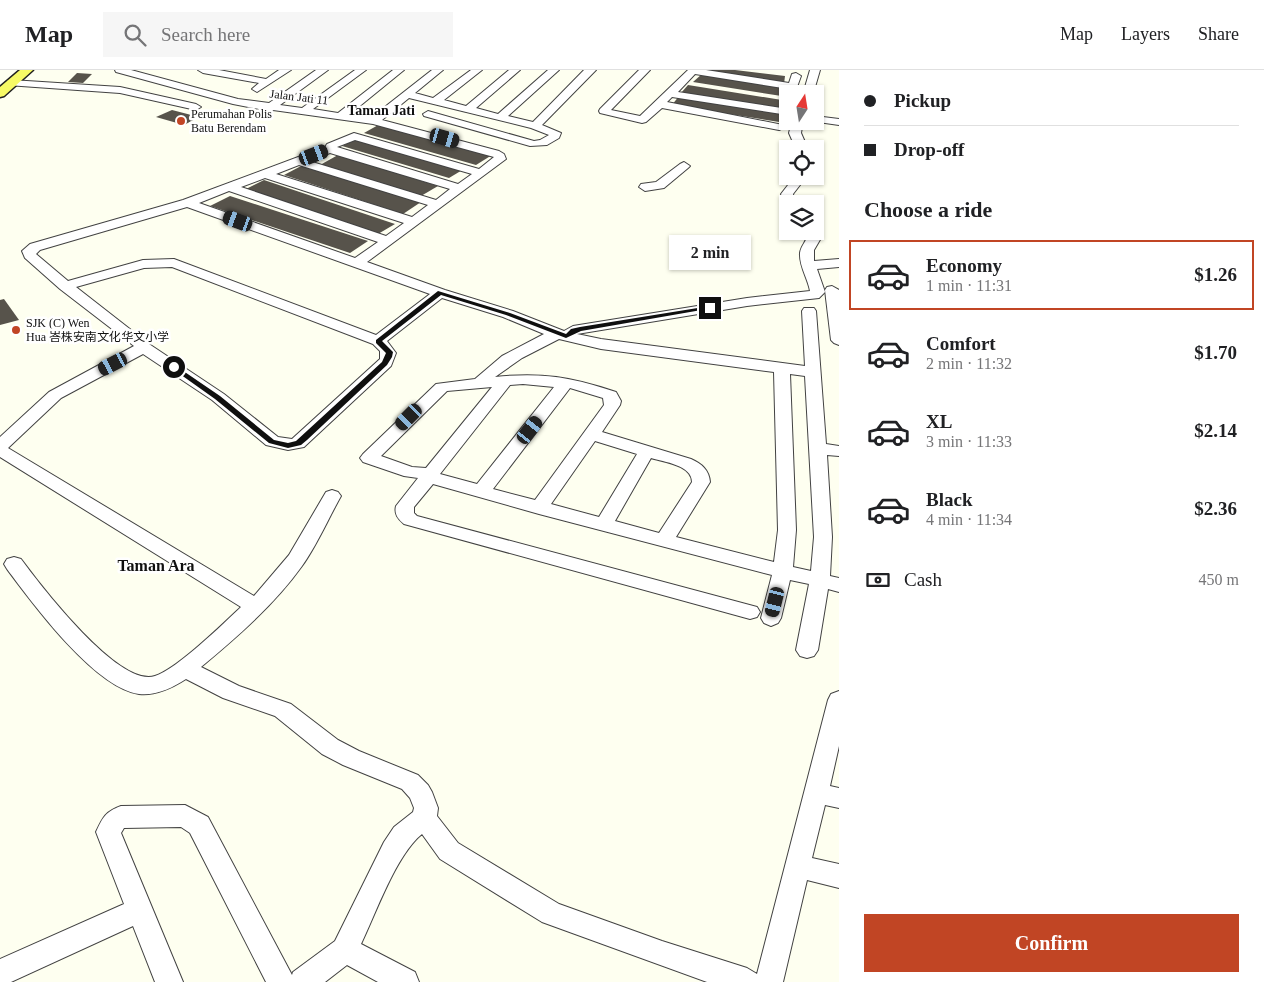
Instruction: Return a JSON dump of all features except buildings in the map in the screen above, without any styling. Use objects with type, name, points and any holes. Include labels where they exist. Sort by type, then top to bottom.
[{"type":"main road","points":[[0,93],[7,81],[27,70]]},
{"type":"street","name":"Jalan Jati 11","points":[[122,70],[154,74],[182,88],[269,108],[378,121],[416,120],[500,156],[500,159],[480,173]]},
{"type":"street","points":[[203,70],[268,82]]},
{"type":"street","points":[[237,102],[286,70]]},
{"type":"street","points":[[269,108],[323,70]]},
{"type":"street","points":[[304,112],[361,70]]},
{"type":"street","points":[[341,116],[399,70]]},
{"type":"street","points":[[416,70],[436,71]]},
{"type":"street","points":[[416,120],[442,102],[477,70]]},
{"type":"street","points":[[469,109],[515,70]]},
{"type":"street","points":[[500,117],[554,70]]},
{"type":"street","points":[[535,126],[590,70],[602,70]]},
{"type":"street","points":[[645,70],[604,111],[642,120],[670,94],[687,84],[693,70],[789,86],[793,85],[796,76]]},
{"type":"street","points":[[751,70],[796,76],[814,74]]},
{"type":"street","points":[[354,133],[378,121],[436,71]]},
{"type":"street","points":[[182,88],[189,76]]},
{"type":"street","points":[[7,81],[120,90],[196,108]]},
{"type":"street","points":[[409,94],[535,126],[555,133],[555,136],[543,143],[529,143],[416,120]]},
{"type":"street","points":[[670,94],[779,111]]},
{"type":"street","points":[[659,104],[778,127]]},
{"type":"street","points":[[824,120],[839,122]]},
{"type":"street","points":[[65,286],[144,264],[174,263],[259,298],[378,341],[390,352],[385,363],[298,443],[288,445],[272,441],[218,397],[144,347],[65,286],[30,255],[30,251],[35,247],[187,203],[330,149],[331,146],[354,136],[480,173]]},
{"type":"street","points":[[330,149],[459,188]]},
{"type":"street","points":[[298,161],[437,204]]},
{"type":"street","points":[[645,187],[660,185],[684,166]]},
{"type":"street","points":[[357,263],[480,173]]},
{"type":"street","points":[[265,174],[413,222]]},
{"type":"street","points":[[229,188],[388,241]]},
{"type":"street","points":[[187,203],[440,293],[508,314],[562,335],[601,344],[812,372]]},
{"type":"street","points":[[481,382],[496,366],[508,358],[573,330],[747,302],[801,298],[814,295],[818,292],[807,255],[808,249],[814,240]]},
{"type":"street","points":[[809,265],[839,263]]},
{"type":"street","points":[[832,290],[839,340]]},
{"type":"street","points":[[378,341],[440,293]]},
{"type":"street","points":[[807,650],[820,580],[823,537],[809,311]]},
{"type":"street","points":[[0,446],[55,395],[144,347]]},
{"type":"street","points":[[772,618],[783,570],[787,530],[782,368]]},
{"type":"street","points":[[540,508],[612,405],[613,400],[610,395],[602,391],[566,382],[523,378],[450,385],[436,390],[369,458],[404,470],[431,474],[437,480],[604,526],[839,584]]},
{"type":"street","points":[[506,380],[405,506],[406,516],[411,520],[750,612]]},
{"type":"street","points":[[481,492],[566,382]]},
{"type":"street","points":[[592,434],[693,466],[702,476],[701,482],[664,542]]},
{"type":"street","points":[[816,448],[839,451]]},
{"type":"street","points":[[0,450],[46,476],[255,606]]},
{"type":"street","points":[[604,526],[647,451]]},
{"type":"street","points":[[14,564],[59,618],[100,662],[130,684],[153,686],[184,668],[255,606],[290,569],[304,548],[332,496]]},
{"type":"street","points":[[184,668],[231,692],[283,710],[330,747],[350,758],[410,782],[420,792],[426,808],[424,818],[403,836],[393,850],[345,950],[303,982]]},
{"type":"street","points":[[769,982],[799,867],[827,796],[839,700]]},
{"type":"street","points":[[169,982],[108,832],[115,820],[121,817],[177,815],[193,819],[199,824],[280,982]]},
{"type":"street","points":[[424,818],[449,851],[551,912],[654,951],[747,982]]},
{"type":"street","points":[[799,867],[839,876]]},
{"type":"street","points":[[0,973],[140,910]]},
{"type":"street","points":[[345,950],[405,982]]},
{"type":"place","name":"Perumahan Polis Batu Berendam","points":[[181,121]]},
{"type":"place","name":"SJK (C) Wen Hua 峇株安南文化华文小学","points":[[16,330]]},
{"type":"district","name":"Taman Jati","points":[[381,110]]},
{"type":"district","name":"Taman Ara","points":[[156,565]]},
{"type":"route","points":[[174,367],[218,397],[272,441],[288,445],[298,443],[304,439],[385,363],[390,352],[378,341],[440,293],[483,305],[566,336],[573,330],[710,308]]}]
